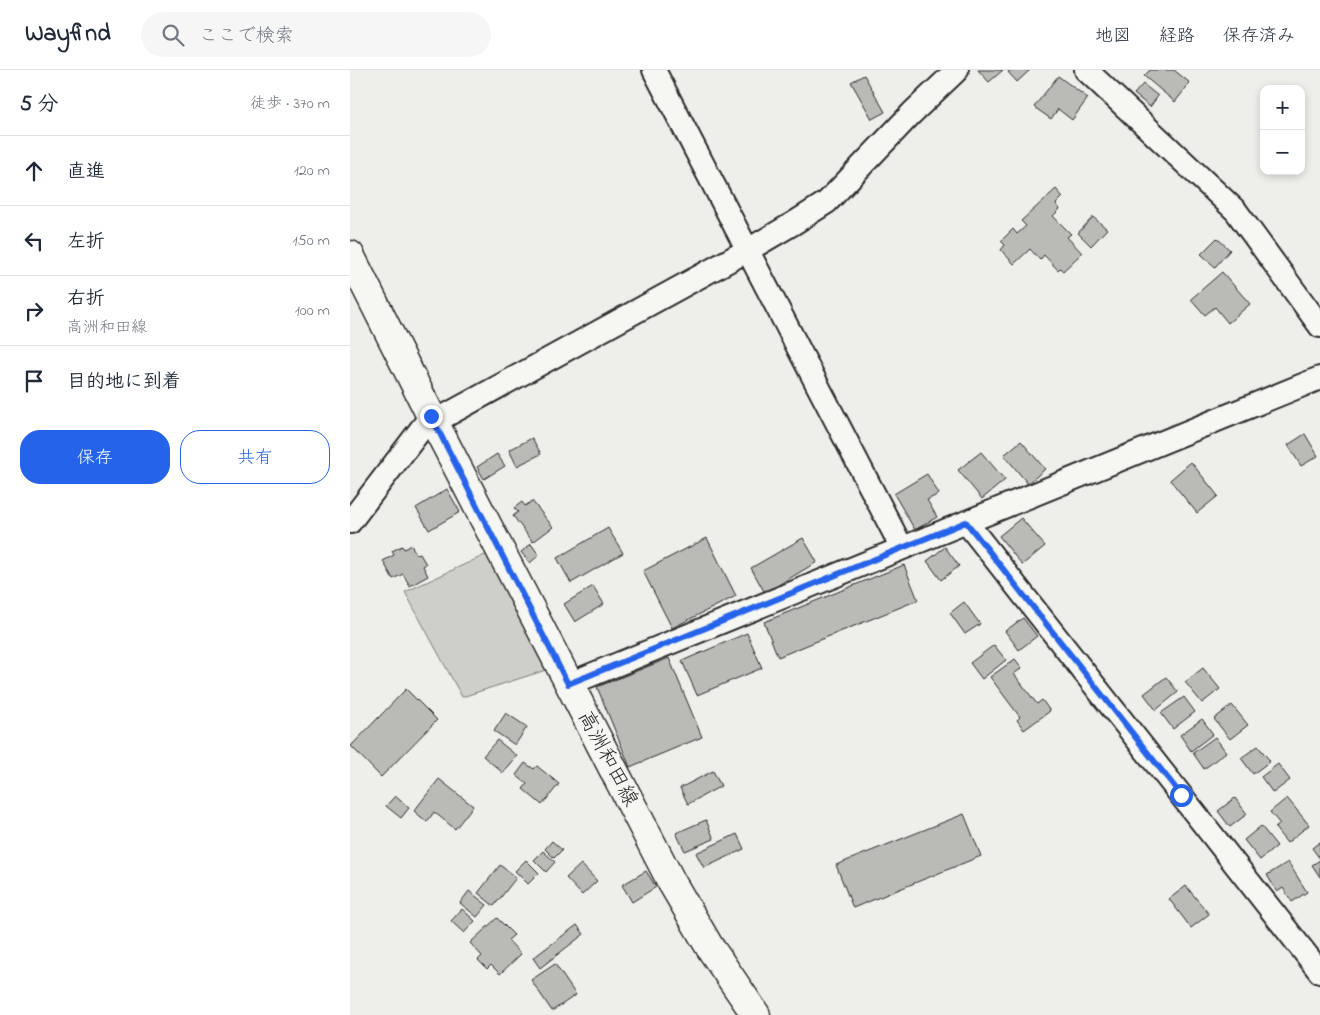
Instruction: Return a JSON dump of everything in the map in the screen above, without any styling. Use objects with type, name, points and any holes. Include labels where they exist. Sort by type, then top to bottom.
[{"type":"main road","name":"高洲和田線","points":[[350,255],[432,419],[671,882],[709,946],[756,1015]]},
{"type":"street","points":[[654,70],[902,548]]},
{"type":"street","points":[[350,522],[432,419],[794,224],[826,202],[912,113],[957,70]]},
{"type":"street","points":[[1086,70],[1236,212],[1320,326]]},
{"type":"street","points":[[568,684],[1320,378]]},
{"type":"street","points":[[966,522],[1320,972]]},
{"type":"shaded area","points":[[487,554],[546,670],[462,697],[405,592]]},
{"type":"building","points":[[978,70],[1003,70],[989,82]]},
{"type":"building","points":[[1011,70],[1030,70],[1017,82],[1008,72]]},
{"type":"building","points":[[1150,70],[1174,70],[1190,83],[1175,102],[1144,76]]},
{"type":"building","points":[[864,75],[885,112],[872,119],[851,82]]},
{"type":"building","points":[[1058,76],[1088,98],[1072,120],[1058,109],[1051,119],[1034,107]]},
{"type":"building","points":[[1143,84],[1158,96],[1150,107],[1134,94]]},
{"type":"building","points":[[1056,189],[1063,197],[1056,204],[1060,209],[1053,216],[1071,234],[1067,237],[1082,253],[1063,271],[1060,268],[1058,270],[1044,255],[1040,260],[1030,249],[1014,264],[1001,250],[1005,245],[1001,241],[1013,229],[1017,234],[1026,226],[1021,221]]},
{"type":"building","points":[[1093,217],[1107,229],[1091,246],[1078,233]]},
{"type":"building","points":[[1217,238],[1230,250],[1215,267],[1201,254]]},
{"type":"building","points":[[1222,272],[1250,304],[1228,323],[1215,307],[1205,315],[1191,299]]},
{"type":"building","points":[[1305,434],[1318,456],[1301,466],[1288,445]]},
{"type":"building","points":[[532,438],[541,454],[517,466],[509,450]]},
{"type":"building","points":[[1021,441],[1045,469],[1028,484],[1004,455]]},
{"type":"building","points":[[981,452],[1005,480],[982,499],[958,470]]},
{"type":"building","points":[[497,454],[505,466],[484,479],[477,467]]},
{"type":"building","points":[[1191,462],[1218,496],[1197,513],[1170,480]]},
{"type":"building","points":[[927,474],[939,494],[927,500],[937,517],[915,530],[894,494]]},
{"type":"building","points":[[447,489],[460,512],[429,530],[416,508]]},
{"type":"building","points":[[532,501],[553,527],[533,542],[513,516],[518,512],[514,508],[522,502],[525,506]]},
{"type":"building","points":[[1021,518],[1045,546],[1022,565],[999,536]]},
{"type":"building","points":[[608,528],[623,553],[571,583],[557,558]]},
{"type":"building","points":[[707,538],[736,596],[672,628],[643,571]]},
{"type":"building","points":[[803,538],[817,562],[765,593],[751,568]]},
{"type":"building","points":[[531,544],[539,555],[530,563],[521,552]]},
{"type":"building","points":[[411,545],[426,564],[423,566],[428,576],[410,586],[403,574],[393,579],[383,561],[394,555],[392,551],[402,546],[404,549]]},
{"type":"building","points":[[945,547],[959,566],[941,580],[927,561]]},
{"type":"building","points":[[904,565],[918,600],[778,657],[764,622]]},
{"type":"building","points":[[593,586],[604,604],[575,622],[564,604]]},
{"type":"building","points":[[964,602],[980,624],[965,634],[950,613]]},
{"type":"building","points":[[1023,618],[1037,636],[1019,650],[1005,631]]},
{"type":"building","points":[[747,633],[762,668],[697,695],[682,661]]},
{"type":"building","points":[[994,645],[1006,660],[982,679],[970,663]]},
{"type":"building","points":[[669,658],[702,737],[630,767],[597,687]]},
{"type":"building","points":[[1015,659],[1022,668],[1014,674],[1037,704],[1042,700],[1050,711],[1024,730],[1017,720],[1020,717],[990,677]]},
{"type":"building","points":[[1203,668],[1220,689],[1202,703],[1185,682]]},
{"type":"building","points":[[1166,677],[1178,692],[1156,710],[1144,694]]},
{"type":"building","points":[[406,689],[437,720],[381,777],[351,746]]},
{"type":"building","points":[[1184,697],[1195,712],[1173,729],[1161,713]]},
{"type":"building","points":[[1232,705],[1248,725],[1230,739],[1214,719]]},
{"type":"building","points":[[506,713],[527,727],[515,745],[494,731]]},
{"type":"building","points":[[1202,719],[1213,734],[1191,751],[1180,735]]},
{"type":"building","points":[[1215,737],[1226,752],[1204,769],[1193,753]]},
{"type":"building","points":[[497,740],[517,756],[503,773],[483,756]]},
{"type":"building","points":[[1258,746],[1270,761],[1253,774],[1241,758]]},
{"type":"building","points":[[525,763],[534,769],[537,766],[559,784],[542,805],[523,789],[527,784],[516,775]]},
{"type":"building","points":[[1278,764],[1290,780],[1273,793],[1261,777]]},
{"type":"building","points":[[713,771],[721,786],[688,804],[680,788]]},
{"type":"building","points":[[439,779],[473,806],[455,829],[434,812],[427,822],[414,811]]},
{"type":"building","points":[[395,796],[409,808],[401,818],[386,806]]},
{"type":"building","points":[[1235,798],[1247,814],[1230,827],[1218,811]]},
{"type":"building","points":[[1287,798],[1309,825],[1287,843],[1275,828],[1280,824],[1270,812]]},
{"type":"building","points":[[964,814],[981,856],[853,908],[836,865]]},
{"type":"building","points":[[706,820],[714,839],[685,851],[676,833]]},
{"type":"building","points":[[1261,826],[1277,846],[1260,860],[1244,840]]},
{"type":"building","points":[[737,834],[744,849],[704,868],[696,853]]},
{"type":"building","points":[[552,841],[562,850],[554,858],[545,849]]},
{"type":"building","points":[[1320,842],[1320,859],[1312,848]]},
{"type":"building","points":[[543,851],[555,862],[546,872],[534,860]]},
{"type":"building","points":[[526,860],[539,873],[528,884],[515,871]]},
{"type":"building","points":[[1320,860],[1320,877],[1312,865]]},
{"type":"building","points":[[1288,862],[1307,892],[1292,902],[1283,888],[1277,892],[1267,875]]},
{"type":"building","points":[[581,864],[597,881],[582,895],[566,878]]},
{"type":"building","points":[[500,865],[516,878],[494,906],[478,893]]},
{"type":"building","points":[[646,871],[656,887],[632,902],[622,885]]},
{"type":"building","points":[[1186,886],[1209,914],[1191,928],[1169,899]]},
{"type":"building","points":[[469,891],[487,905],[477,917],[460,903]]},
{"type":"building","points":[[462,909],[475,921],[464,933],[451,921]]},
{"type":"building","points":[[497,918],[514,935],[508,940],[521,954],[500,974],[491,965],[487,969],[478,960],[482,956],[470,943]]},
{"type":"building","points":[[577,925],[584,934],[540,968],[533,958]]},
{"type":"building","points":[[555,964],[576,995],[552,1011],[531,980]]},
{"type":"route","points":[[431,416],[568,684],[966,522],[1181,795]]}]
